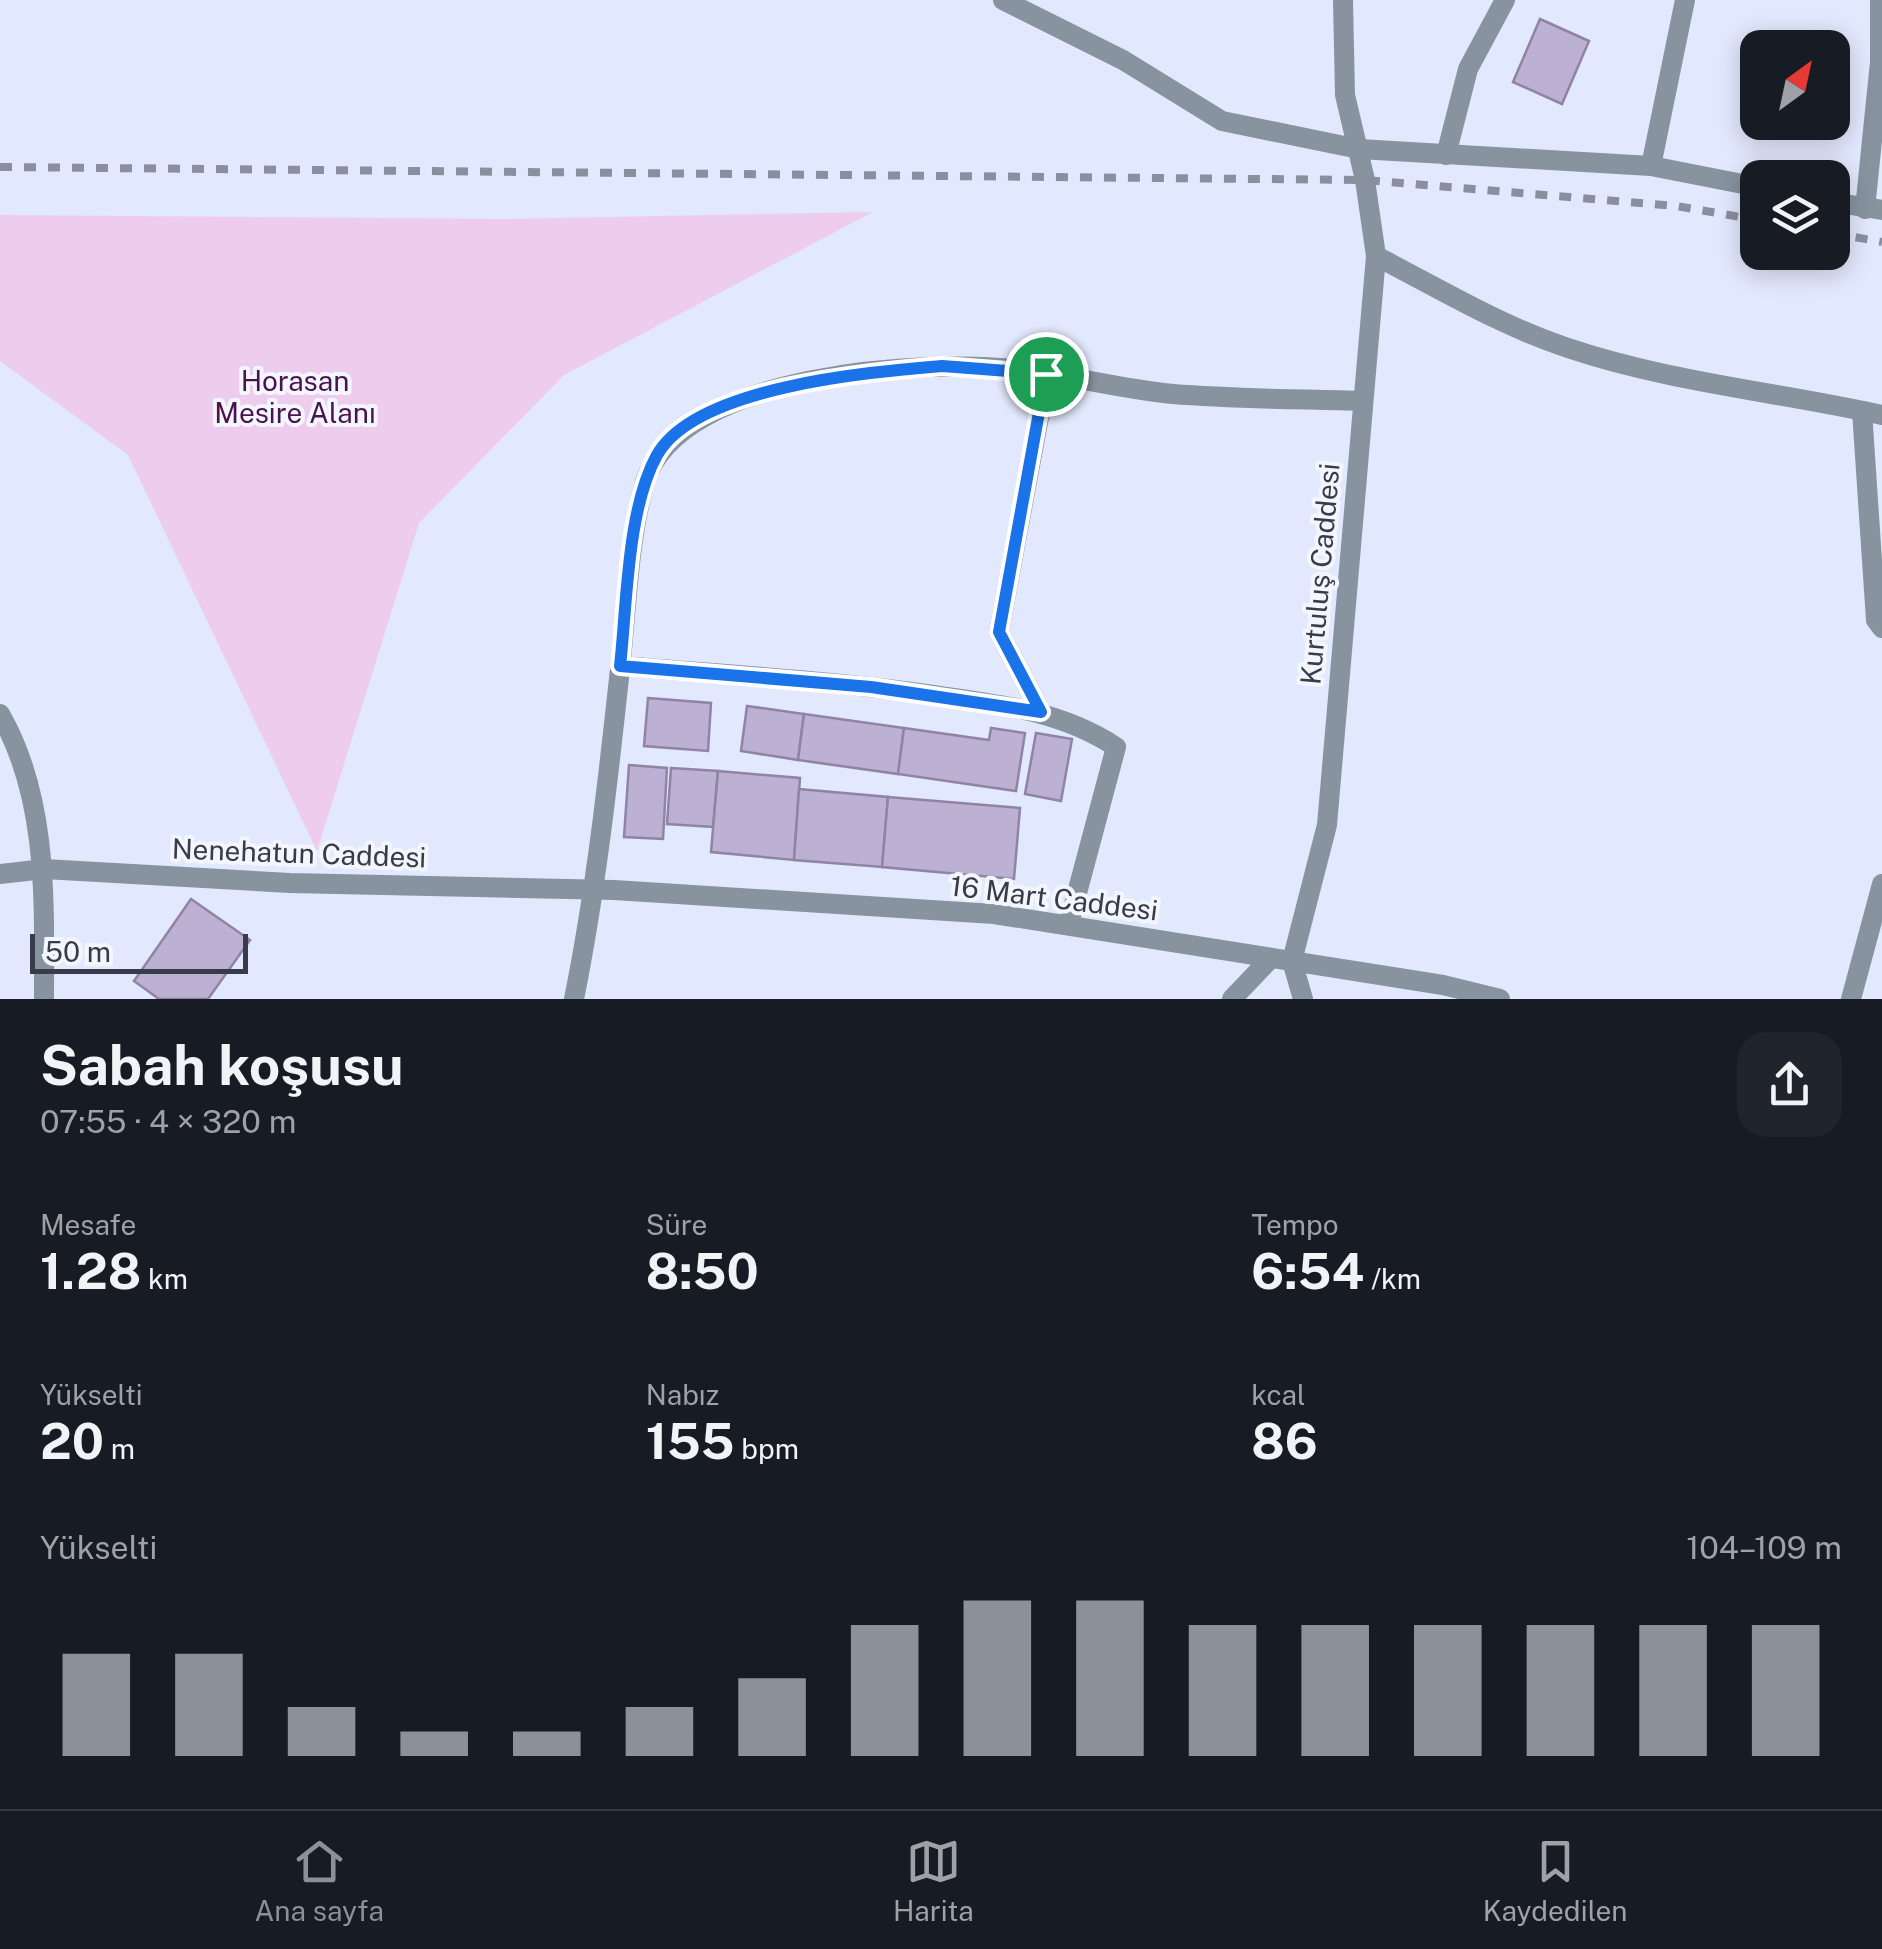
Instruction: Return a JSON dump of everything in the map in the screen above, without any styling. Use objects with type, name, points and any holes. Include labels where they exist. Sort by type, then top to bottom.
[{"type":"street","points":[[1003,0],[1124,60],[1222,122],[1359,149],[1651,166],[1740,183]]},
{"type":"street","name":"Kurtuluş Caddesi","points":[[1282,959],[1327,825],[1376,256],[1346,95],[1343,0]]},
{"type":"street","points":[[1446,155],[1468,68],[1504,0]]},
{"type":"street","points":[[1651,166],[1686,0]]},
{"type":"street","points":[[1874,210],[1880,0]]},
{"type":"street","points":[[1376,256],[1567,348],[1636,367],[1872,413],[1876,620],[1882,628]]},
{"type":"street","points":[[574,999],[596,890],[620,666],[646,482],[659,451],[688,425],[727,404],[845,375],[942,366],[1046,374],[1171,394],[1362,400]]},
{"type":"street","points":[[1041,712],[999,632],[1046,374]]},
{"type":"street","points":[[620,666],[871,687],[1041,712],[1088,728],[1116,747],[1069,923]]},
{"type":"street","points":[[0,714],[17,744],[44,869],[44,999]]},
{"type":"street","name":"Nenehatun Caddesi","points":[[0,874],[44,869],[290,883],[596,890]]},
{"type":"street","points":[[1851,999],[1882,884]]},
{"type":"street","name":"16 Mart Caddesi","points":[[596,890],[1069,923],[1500,999]]},
{"type":"street","points":[[1232,999],[1282,959],[1303,999]]},
{"type":"green space","name":"Horasan Mesire Alanı","points":[[873,212],[564,375],[419,523],[317,851],[128,455],[0,361],[0,215],[505,219]]},
{"type":"building","points":[[1540,19],[1589,41],[1562,104],[1513,82]]},
{"type":"building","points":[[648,698],[711,703],[708,751],[644,746]]},
{"type":"building","points":[[747,706],[804,714],[798,760],[741,751]]},
{"type":"building","points":[[804,714],[904,728],[898,774],[798,760]]},
{"type":"building","points":[[904,728],[989,740],[991,728],[1025,733],[1016,791],[898,774]]},
{"type":"building","points":[[1036,733],[1072,739],[1061,801],[1025,794]]},
{"type":"building","points":[[629,765],[667,768],[663,839],[624,837]]},
{"type":"building","points":[[671,768],[718,771],[713,827],[667,824]]},
{"type":"building","points":[[718,771],[800,778],[794,860],[711,852]]},
{"type":"building","points":[[799,789],[888,797],[882,867],[794,860]]},
{"type":"building","points":[[888,797],[1020,808],[1014,879],[882,867]]},
{"type":"building","points":[[191,899],[250,940],[208,999],[159,999],[134,981]]},
{"type":"railway","points":[[0,167],[1365,180],[1676,206],[1740,217]]},
{"type":"railway","points":[[1850,236],[1882,242]]},
{"type":"route","points":[[942,366],[1021,369],[1046,374],[999,632],[1041,712],[871,687],[620,666],[630,570],[646,482],[659,451],[688,425],[727,404],[845,375],[942,366]]}]
